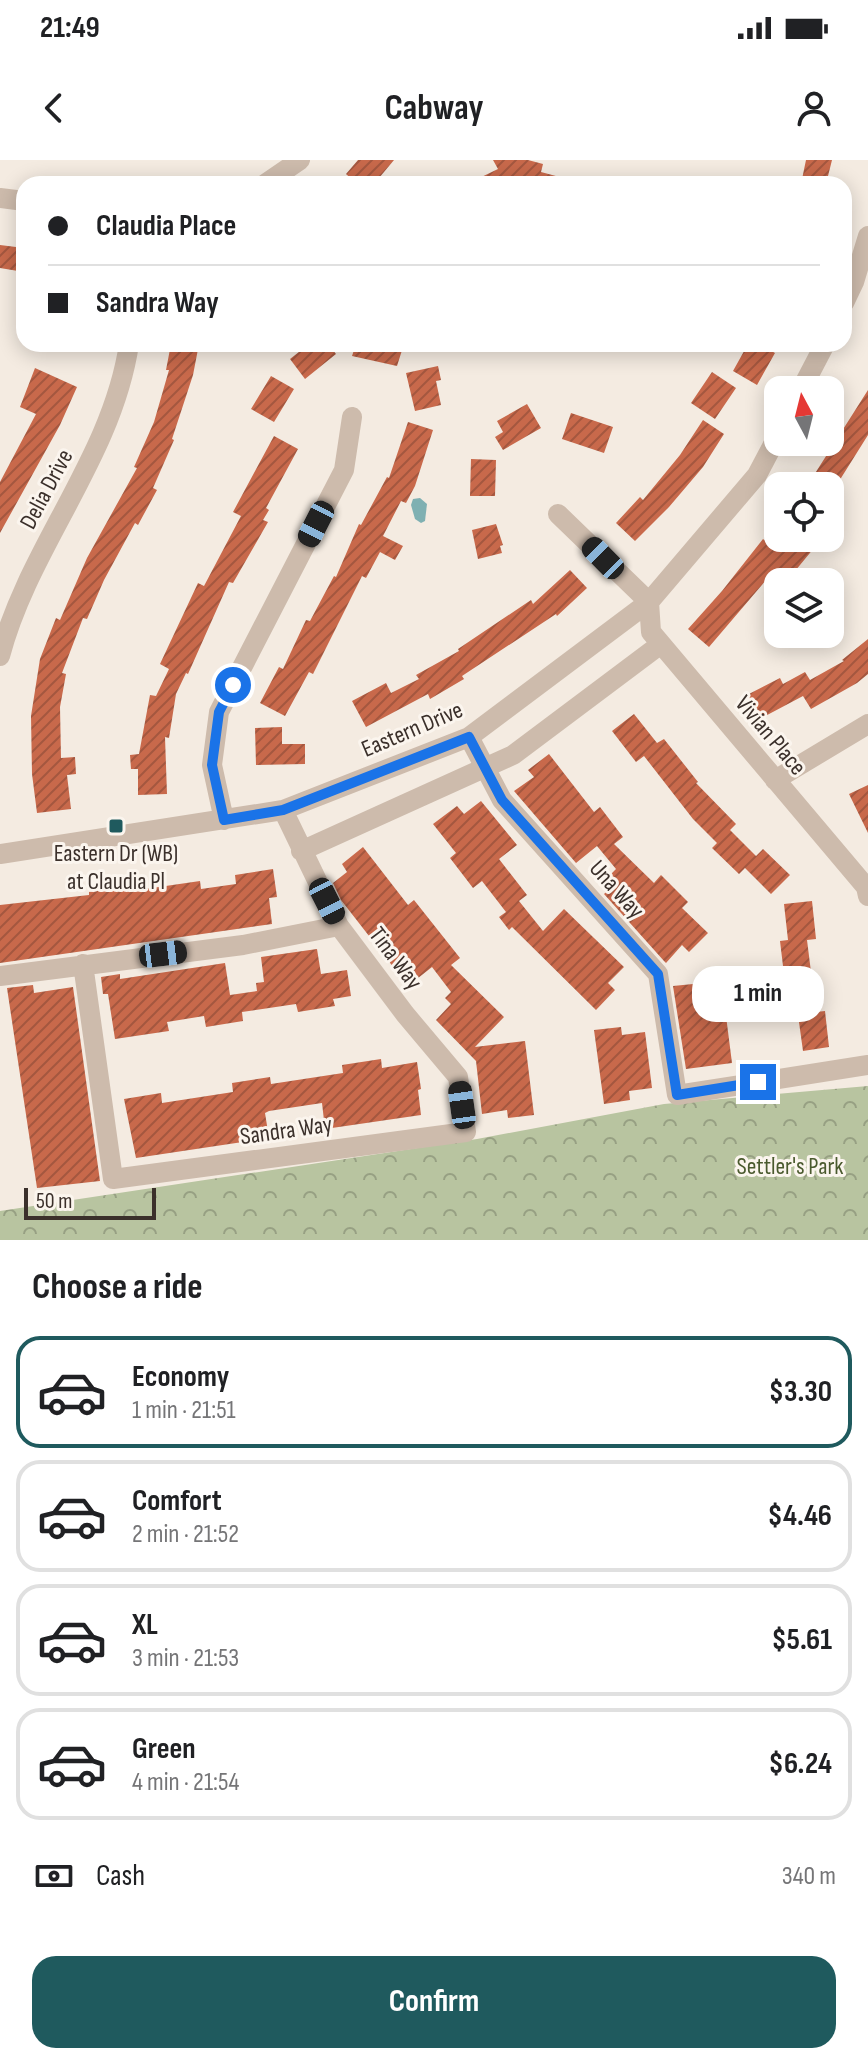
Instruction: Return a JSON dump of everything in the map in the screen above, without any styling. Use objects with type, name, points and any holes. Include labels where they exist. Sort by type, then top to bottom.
[{"type":"street","points":[[277,176],[300,160]]},
{"type":"street","points":[[852,286],[868,236]]},
{"type":"street","name":"Delia Drive","points":[[0,656],[17,602],[102,438],[124,377],[128,352]]},
{"type":"street","points":[[808,376],[821,352]]},
{"type":"street","points":[[224,820],[212,765],[219,712],[344,470],[352,417]]},
{"type":"street","name":"Eastern Drive","points":[[0,854],[283,810],[469,737],[649,602],[757,475],[767,456]]},
{"type":"street","points":[[558,514],[649,602]]},
{"type":"street","name":"Vivian Place","points":[[649,602],[651,632],[866,887],[868,896]]},
{"type":"street","points":[[301,851],[513,755],[661,644]]},
{"type":"street","points":[[775,780],[868,724]]},
{"type":"street","name":"Una Way","points":[[469,737],[502,800],[658,974],[677,1095],[868,1065]]},
{"type":"street","name":"Tina Way","points":[[283,810],[339,926],[405,1014],[458,1077],[466,1132]]},
{"type":"street","points":[[0,976],[243,945],[339,926]]},
{"type":"street","name":"Sandra Way","points":[[83,964],[113,1179],[466,1132]]},
{"type":"green space","name":"Settler's Park","points":[[868,1086],[868,1240],[0,1240],[0,1211],[477,1139],[664,1104]]},
{"type":"water","points":[[420,498],[427,504],[425,521],[421,523],[415,519],[411,505],[413,499]]},
{"type":"building","points":[[358,160],[394,160],[381,176],[346,174]]},
{"type":"building","points":[[493,160],[528,160],[543,164],[541,172],[556,176],[484,176],[498,169]]},
{"type":"building","points":[[806,160],[832,160],[828,176],[803,176]]},
{"type":"building","points":[[0,245],[16,247],[16,271],[0,268]]},
{"type":"building","points":[[169,352],[197,352],[174,440],[153,488],[157,490],[104,580],[87,619],[83,618],[62,673],[66,674],[60,707],[61,758],[75,757],[76,774],[67,775],[71,809],[37,813],[32,774],[31,716],[40,659],[56,618],[60,620],[87,558],[137,468],[134,467],[154,422],[169,370],[166,370]]},
{"type":"building","points":[[299,352],[336,354],[305,379],[290,359]]},
{"type":"building","points":[[353,352],[401,352],[397,366],[352,356]]},
{"type":"building","points":[[744,352],[775,353],[757,385],[733,371]]},
{"type":"building","points":[[438,366],[441,380],[436,381],[441,405],[415,411],[406,373]]},
{"type":"building","points":[[35,368],[77,387],[60,425],[0,533],[0,482],[36,414],[20,407]]},
{"type":"building","points":[[712,372],[736,388],[715,419],[691,403]]},
{"type":"building","points":[[271,376],[294,389],[274,422],[251,409]]},
{"type":"building","points":[[868,390],[868,435],[844,473],[816,472],[826,456],[844,456],[844,428]]},
{"type":"building","points":[[527,404],[541,428],[503,450],[495,437],[503,432],[497,421]]},
{"type":"building","points":[[571,413],[613,427],[604,453],[562,439]]},
{"type":"building","points":[[703,420],[724,434],[703,467],[635,541],[616,523],[640,497],[643,500],[680,455]]},
{"type":"building","points":[[408,422],[433,430],[415,486],[406,503],[401,501],[383,536],[403,546],[395,560],[380,552],[366,578],[362,576],[313,674],[309,672],[285,716],[260,703],[279,667],[283,669],[306,620],[310,621],[336,577],[359,524],[389,478]]},
{"type":"building","points":[[274,436],[298,449],[266,508],[269,510],[263,520],[268,522],[233,583],[229,582],[176,694],[169,738],[165,737],[167,794],[138,795],[138,769],[131,769],[130,755],[139,754],[150,695],[156,696],[169,669],[160,664],[198,583],[204,586],[241,516],[233,512]]},
{"type":"building","points":[[471,459],[496,460],[495,496],[470,496]]},
{"type":"building","points":[[496,524],[503,545],[500,546],[502,553],[478,559],[472,530]]},
{"type":"building","points":[[763,539],[764,552],[811,552],[798,568],[764,568],[764,582],[709,647],[688,629]]},
{"type":"building","points":[[570,570],[587,588],[557,616],[430,699],[428,694],[366,727],[352,701],[386,683],[391,693],[419,679],[416,675],[459,651],[531,600],[533,604]]},
{"type":"building","points":[[868,639],[868,674],[857,683],[811,709],[803,696],[758,720],[745,696],[780,678],[783,684],[805,672],[810,680],[844,661]]},
{"type":"building","points":[[634,714],[657,743],[664,739],[696,783],[736,824],[730,830],[756,856],[763,849],[790,875],[771,894],[745,868],[739,874],[712,848],[717,843],[693,819],[644,756],[636,762],[612,731]]},
{"type":"building","points":[[282,727],[282,744],[305,744],[305,764],[256,765],[255,728]]},
{"type":"building","points":[[549,754],[594,812],[600,807],[623,837],[614,844],[654,883],[661,875],[688,902],[682,908],[708,933],[689,952],[682,945],[666,963],[604,894],[616,882],[610,875],[616,869],[597,846],[576,863],[514,791],[534,777],[528,770]]},
{"type":"building","points":[[868,785],[868,833],[849,794]]},
{"type":"building","points":[[481,801],[517,845],[499,859],[527,895],[519,901],[543,931],[564,909],[624,967],[608,983],[615,990],[596,1010],[512,927],[509,930],[499,917],[506,912],[482,881],[473,888],[450,858],[456,853],[433,824],[457,806],[464,814]]},
{"type":"building","points":[[363,847],[408,905],[414,900],[460,958],[451,965],[504,1017],[475,1047],[525,1041],[534,1115],[508,1118],[507,1110],[482,1114],[476,1061],[436,1020],[451,1004],[445,998],[451,992],[432,967],[408,986],[341,900],[333,883],[347,872],[342,864]]},
{"type":"building","points":[[273,869],[277,897],[269,898],[272,924],[0,963],[0,905],[89,895],[89,892],[144,884],[145,889],[200,881],[201,889],[236,884],[235,875]]},
{"type":"building","points":[[812,901],[816,939],[807,940],[816,1012],[825,1011],[829,1047],[803,1051],[798,1015],[789,1016],[780,941],[788,940],[784,904]]},
{"type":"building","points":[[317,949],[321,974],[347,970],[351,996],[333,999],[335,1006],[298,1012],[296,1004],[242,1012],[243,1021],[206,1027],[204,1016],[167,1022],[169,1031],[115,1039],[108,994],[103,994],[101,977],[120,974],[120,979],[225,963],[230,995],[257,991],[256,983],[264,982],[261,957]]},
{"type":"building","points":[[728,970],[733,1007],[725,1008],[732,1063],[686,1069],[673,986],[703,983],[702,973]]},
{"type":"building","points":[[33,985],[34,993],[73,987],[100,1181],[37,1188],[7,988]]},
{"type":"building","points":[[621,1027],[622,1035],[645,1032],[652,1088],[629,1091],[630,1100],[604,1104],[594,1030]]},
{"type":"building","points":[[381,1059],[382,1068],[417,1062],[421,1115],[325,1129],[322,1103],[265,1113],[269,1138],[136,1158],[124,1099],[161,1093],[162,1103],[233,1092],[232,1083],[270,1077],[271,1084],[343,1073],[342,1065]]},
{"type":"place","name":"Eastern Dr (WB) at Claudia Pl","points":[[116,826]]},
{"type":"route","points":[[233,685],[219,712],[212,765],[224,820],[283,810],[469,737],[502,800],[658,974],[677,1095],[758,1082]]}]
